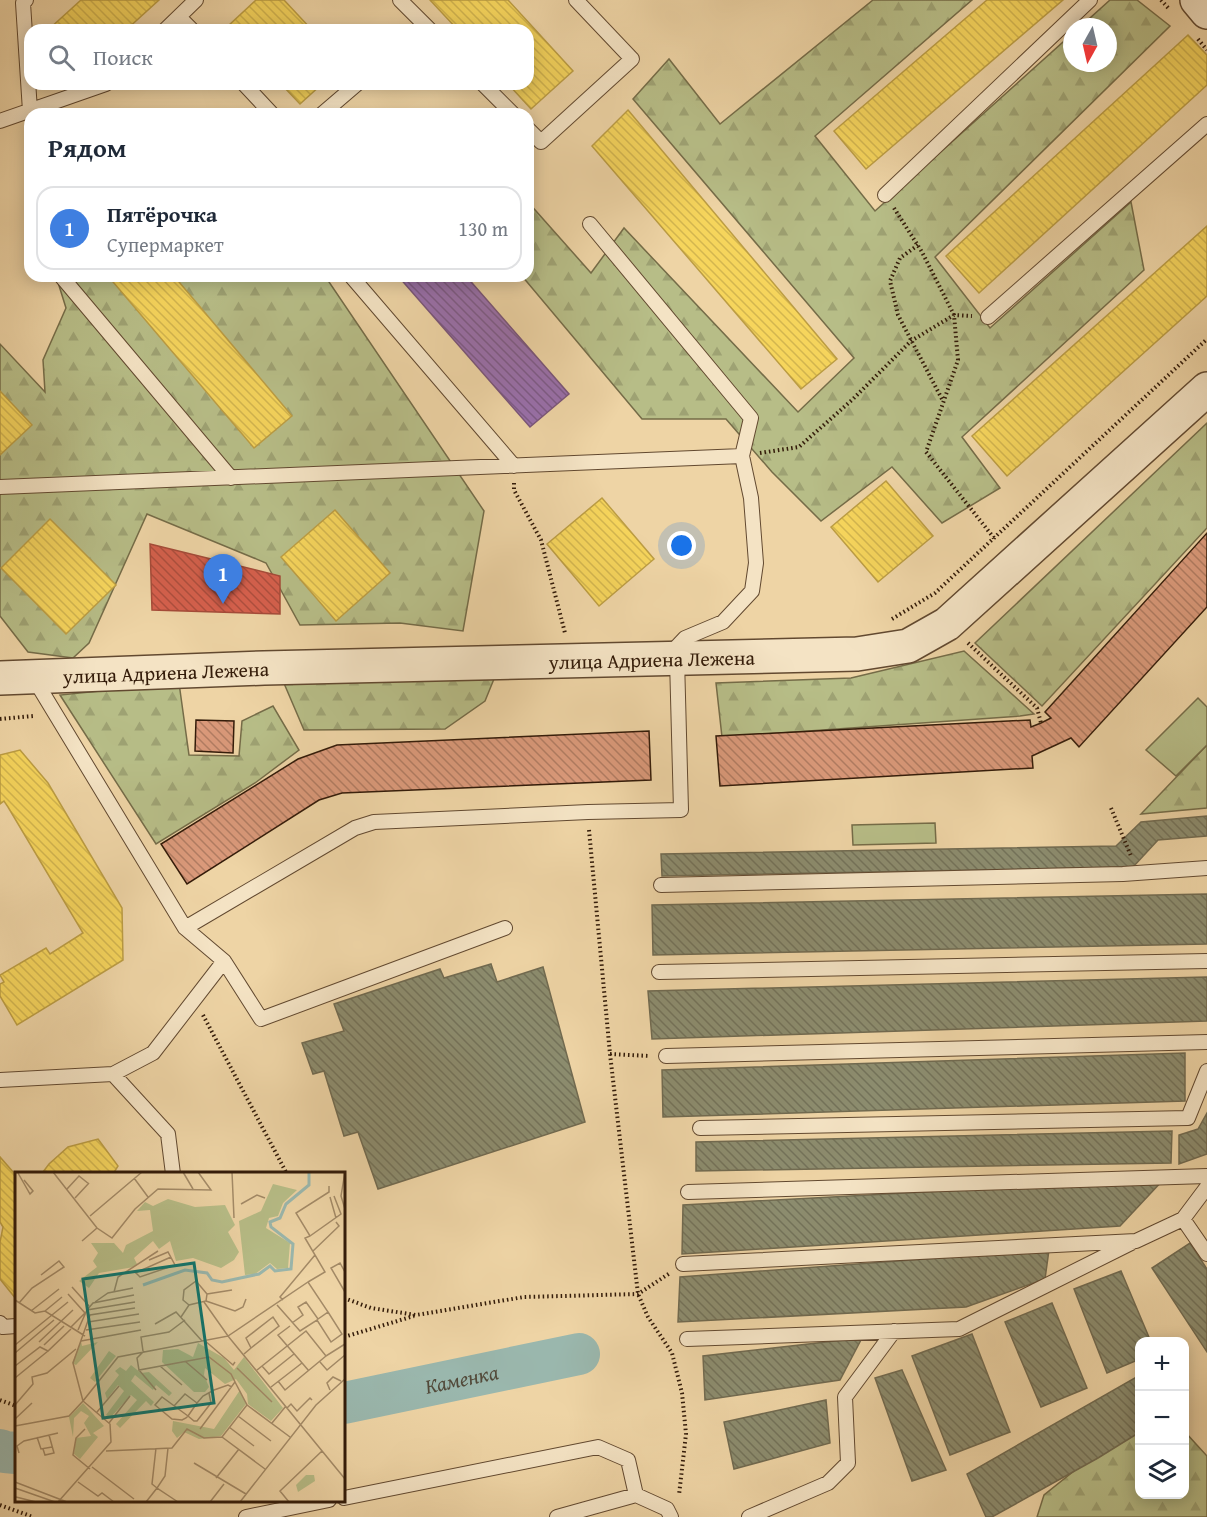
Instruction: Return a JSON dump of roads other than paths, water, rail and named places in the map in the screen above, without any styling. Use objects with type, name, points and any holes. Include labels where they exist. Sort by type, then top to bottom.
[{"type":"street","points":[[1197,0],[1207,12]]},
{"type":"street","name":"улица Адриена Лежена","points":[[13,681],[671,658],[857,654],[908,646],[947,624],[1207,389]]},
{"type":"lane","points":[[24,24],[23,3],[26,0]]},
{"type":"lane","points":[[171,24],[196,0]]},
{"type":"lane","points":[[400,0],[422,24]]},
{"type":"lane","points":[[534,135],[541,142],[632,59],[576,0]]},
{"type":"lane","points":[[885,195],[1090,0]]},
{"type":"lane","points":[[179,17],[186,24]]},
{"type":"lane","points":[[29,90],[30,108]]},
{"type":"lane","points":[[38,108],[89,90]]},
{"type":"lane","points":[[250,90],[266,108]]},
{"type":"lane","points":[[329,108],[350,90]]},
{"type":"lane","points":[[489,90],[507,108]]},
{"type":"lane","points":[[0,121],[24,113]]},
{"type":"lane","points":[[988,318],[1207,124]]},
{"type":"lane","points":[[185,928],[355,828],[374,822],[681,810],[671,658],[685,638],[723,622],[752,591],[756,563],[751,498],[742,456],[751,418],[590,224]]},
{"type":"lane","points":[[66,282],[231,478]]},
{"type":"lane","points":[[356,282],[514,466]]},
{"type":"lane","points":[[0,488],[742,456]]},
{"type":"lane","points":[[13,681],[185,928],[224,961],[261,1019],[505,928]]},
{"type":"lane","points":[[661,885],[1138,873],[1207,868]]},
{"type":"lane","points":[[0,1080],[113,1074],[153,1053],[224,961]]},
{"type":"lane","points":[[659,972],[1207,961]]},
{"type":"lane","points":[[666,1056],[1207,1042]]},
{"type":"lane","points":[[700,1128],[1188,1118],[1207,1071]]},
{"type":"lane","points":[[113,1074],[168,1134],[173,1172]]},
{"type":"lane","points":[[688,1192],[1207,1176]]},
{"type":"lane","points":[[687,1339],[959,1329],[1136,1240],[1183,1219],[1207,1187]]},
{"type":"lane","points":[[1183,1219],[1207,1254]]},
{"type":"lane","points":[[683,1264],[1136,1240]]},
{"type":"lane","points":[[0,1323],[3,1327],[15,1326]]},
{"type":"lane","points":[[749,1517],[828,1483],[848,1463],[845,1397],[894,1331]]},
{"type":"lane","points":[[345,1498],[598,1447],[628,1460],[636,1495]]},
{"type":"lane","points":[[557,1517],[636,1495],[669,1513]]},
{"type":"lane","points":[[246,1517],[319,1502]]},
{"type":"waterway","name":"Каменка","points":[[345,1403],[579,1354]]},
{"type":"waterway","name":"Каменка","points":[[0,1450],[15,1453]]},
{"type":"place","name":"Пятёрочка","points":[[223,604]]}]
